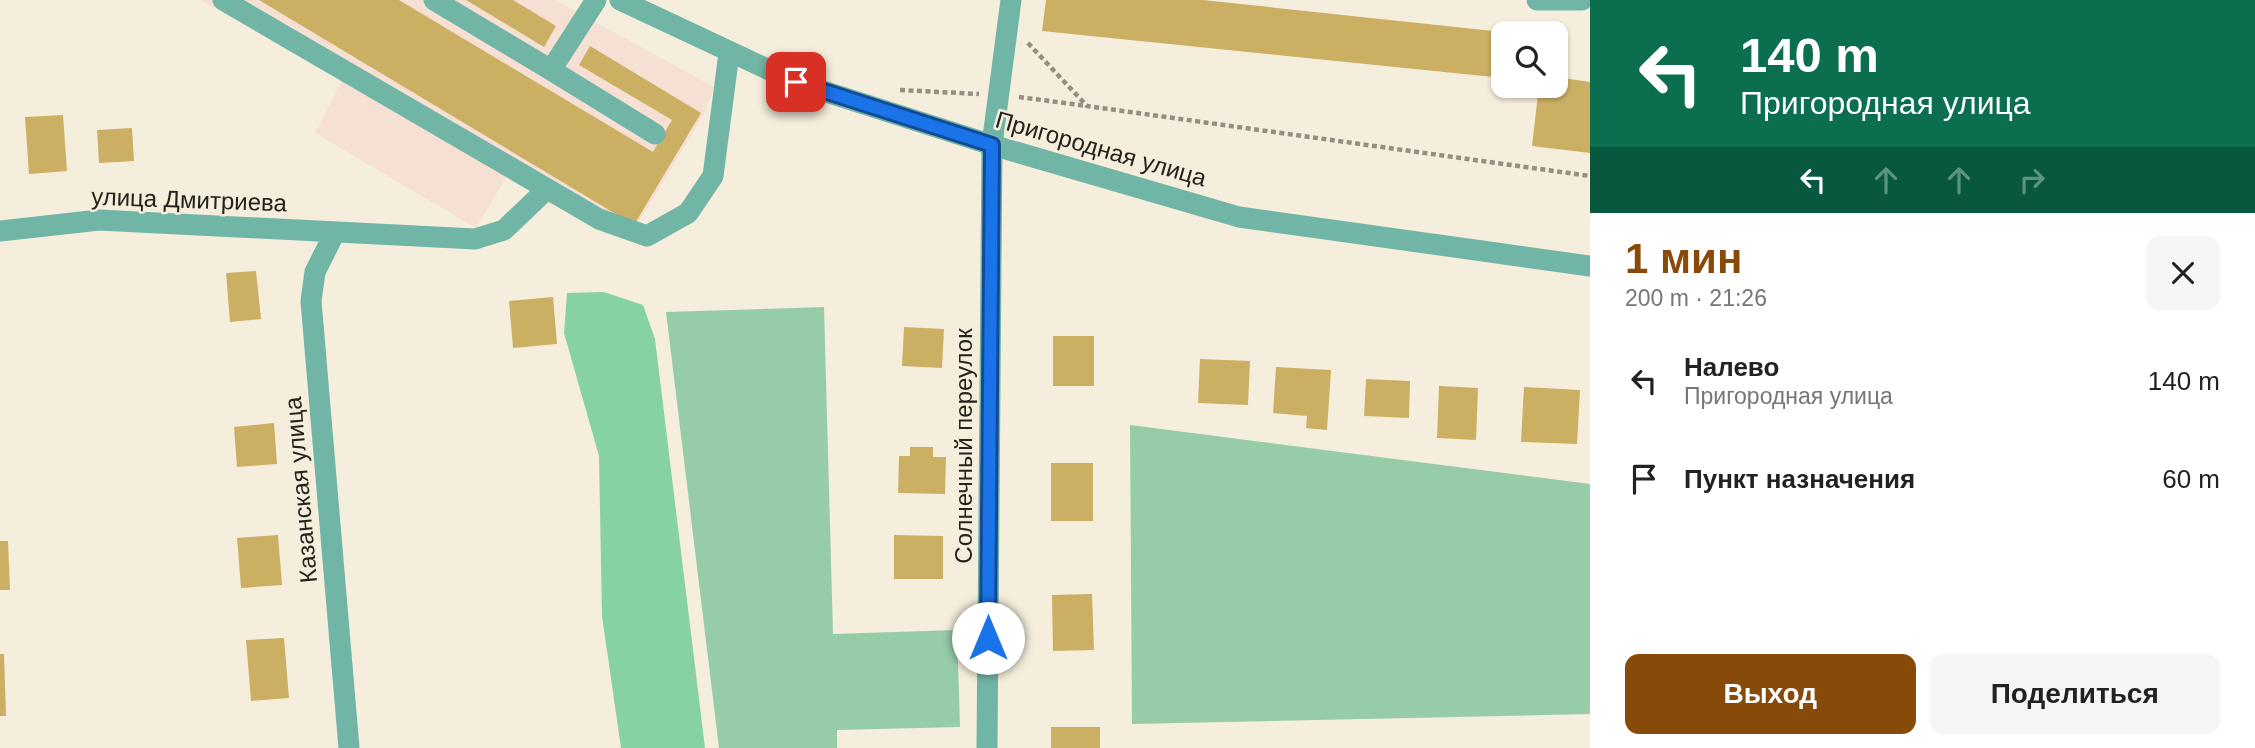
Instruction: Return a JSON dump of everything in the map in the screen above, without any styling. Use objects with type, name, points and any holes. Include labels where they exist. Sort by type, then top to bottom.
[{"type":"street","points":[[223,0],[599,219],[647,236],[688,214],[713,176],[729,53]]},
{"type":"street","points":[[434,0],[655,134]]},
{"type":"street","points":[[551,70],[596,0]]},
{"type":"street","name":"Пригородная улица","points":[[620,0],[796,82],[992,145],[1240,217],[1590,266]]},
{"type":"street","name":"Солнечный переулок","points":[[987,748],[992,145],[1011,0]]},
{"type":"street","points":[[1537,0],[1582,0]]},
{"type":"street","name":"улица Дмитриева","points":[[0,231],[99,220],[475,239],[505,230],[547,189]]},
{"type":"street","name":"Казанская улица","points":[[335,232],[315,272],[311,302],[349,748]]},
{"type":"path","points":[[1008,22],[1087,106]]},
{"type":"path","points":[[898,90],[999,94],[1590,176]]},
{"type":"shaded area","points":[[201,0],[555,0],[714,87],[706,111],[628,240],[507,176],[476,228],[315,133],[342,81]]},
{"type":"green space","points":[[604,292],[643,305],[655,339],[705,748],[621,748],[602,616],[599,456],[564,333],[567,293]]},
{"type":"green space","points":[[824,307],[833,634],[957,630],[960,727],[837,730],[837,748],[719,748],[666,312]]},
{"type":"green space","points":[[1130,425],[1590,484],[1590,714],[1132,724]]},
{"type":"building","points":[[259,0],[399,0],[653,152],[672,120],[579,65],[590,46],[701,113],[634,225]]},
{"type":"building","points":[[466,0],[513,0],[556,26],[544,47]]},
{"type":"building","points":[[1046,0],[1203,0],[1491,31],[1491,77],[1042,31]]},
{"type":"building","points":[[1568,79],[1590,82],[1590,153],[1532,146],[1538,98],[1568,98]]},
{"type":"building","points":[[63,115],[67,171],[29,174],[25,117]]},
{"type":"building","points":[[132,128],[134,161],[99,163],[97,130]]},
{"type":"building","points":[[256,271],[261,319],[230,322],[226,273]]},
{"type":"building","points":[[553,297],[557,344],[513,348],[509,301]]},
{"type":"building","points":[[904,327],[944,329],[942,368],[902,366]]},
{"type":"building","points":[[1053,336],[1094,336],[1094,386],[1053,386]]},
{"type":"building","points":[[1200,359],[1250,361],[1248,405],[1198,403]]},
{"type":"building","points":[[1276,367],[1331,370],[1327,430],[1306,428],[1307,416],[1273,413]]},
{"type":"building","points":[[1366,379],[1410,381],[1409,418],[1364,416]]},
{"type":"building","points":[[1439,386],[1478,388],[1476,440],[1437,438]]},
{"type":"building","points":[[1524,387],[1580,390],[1577,444],[1521,442]]},
{"type":"building","points":[[274,423],[277,464],[237,467],[234,427]]},
{"type":"building","points":[[910,447],[933,447],[933,457],[946,457],[945,494],[898,493],[899,456],[910,456]]},
{"type":"building","points":[[1051,463],[1093,463],[1093,521],[1051,521]]},
{"type":"building","points":[[278,535],[282,585],[241,588],[237,538]]},
{"type":"building","points":[[894,535],[943,536],[943,579],[894,579]]},
{"type":"building","points":[[0,541],[8,541],[10,590],[0,590]]},
{"type":"building","points":[[1092,594],[1094,650],[1053,651],[1052,595]]},
{"type":"building","points":[[284,638],[289,698],[251,701],[246,640]]},
{"type":"building","points":[[0,654],[4,654],[6,716],[0,716]]},
{"type":"building","points":[[1051,727],[1100,727],[1100,748],[1051,748]]},
{"type":"route","points":[[796,82],[992,145],[988,638]]}]
